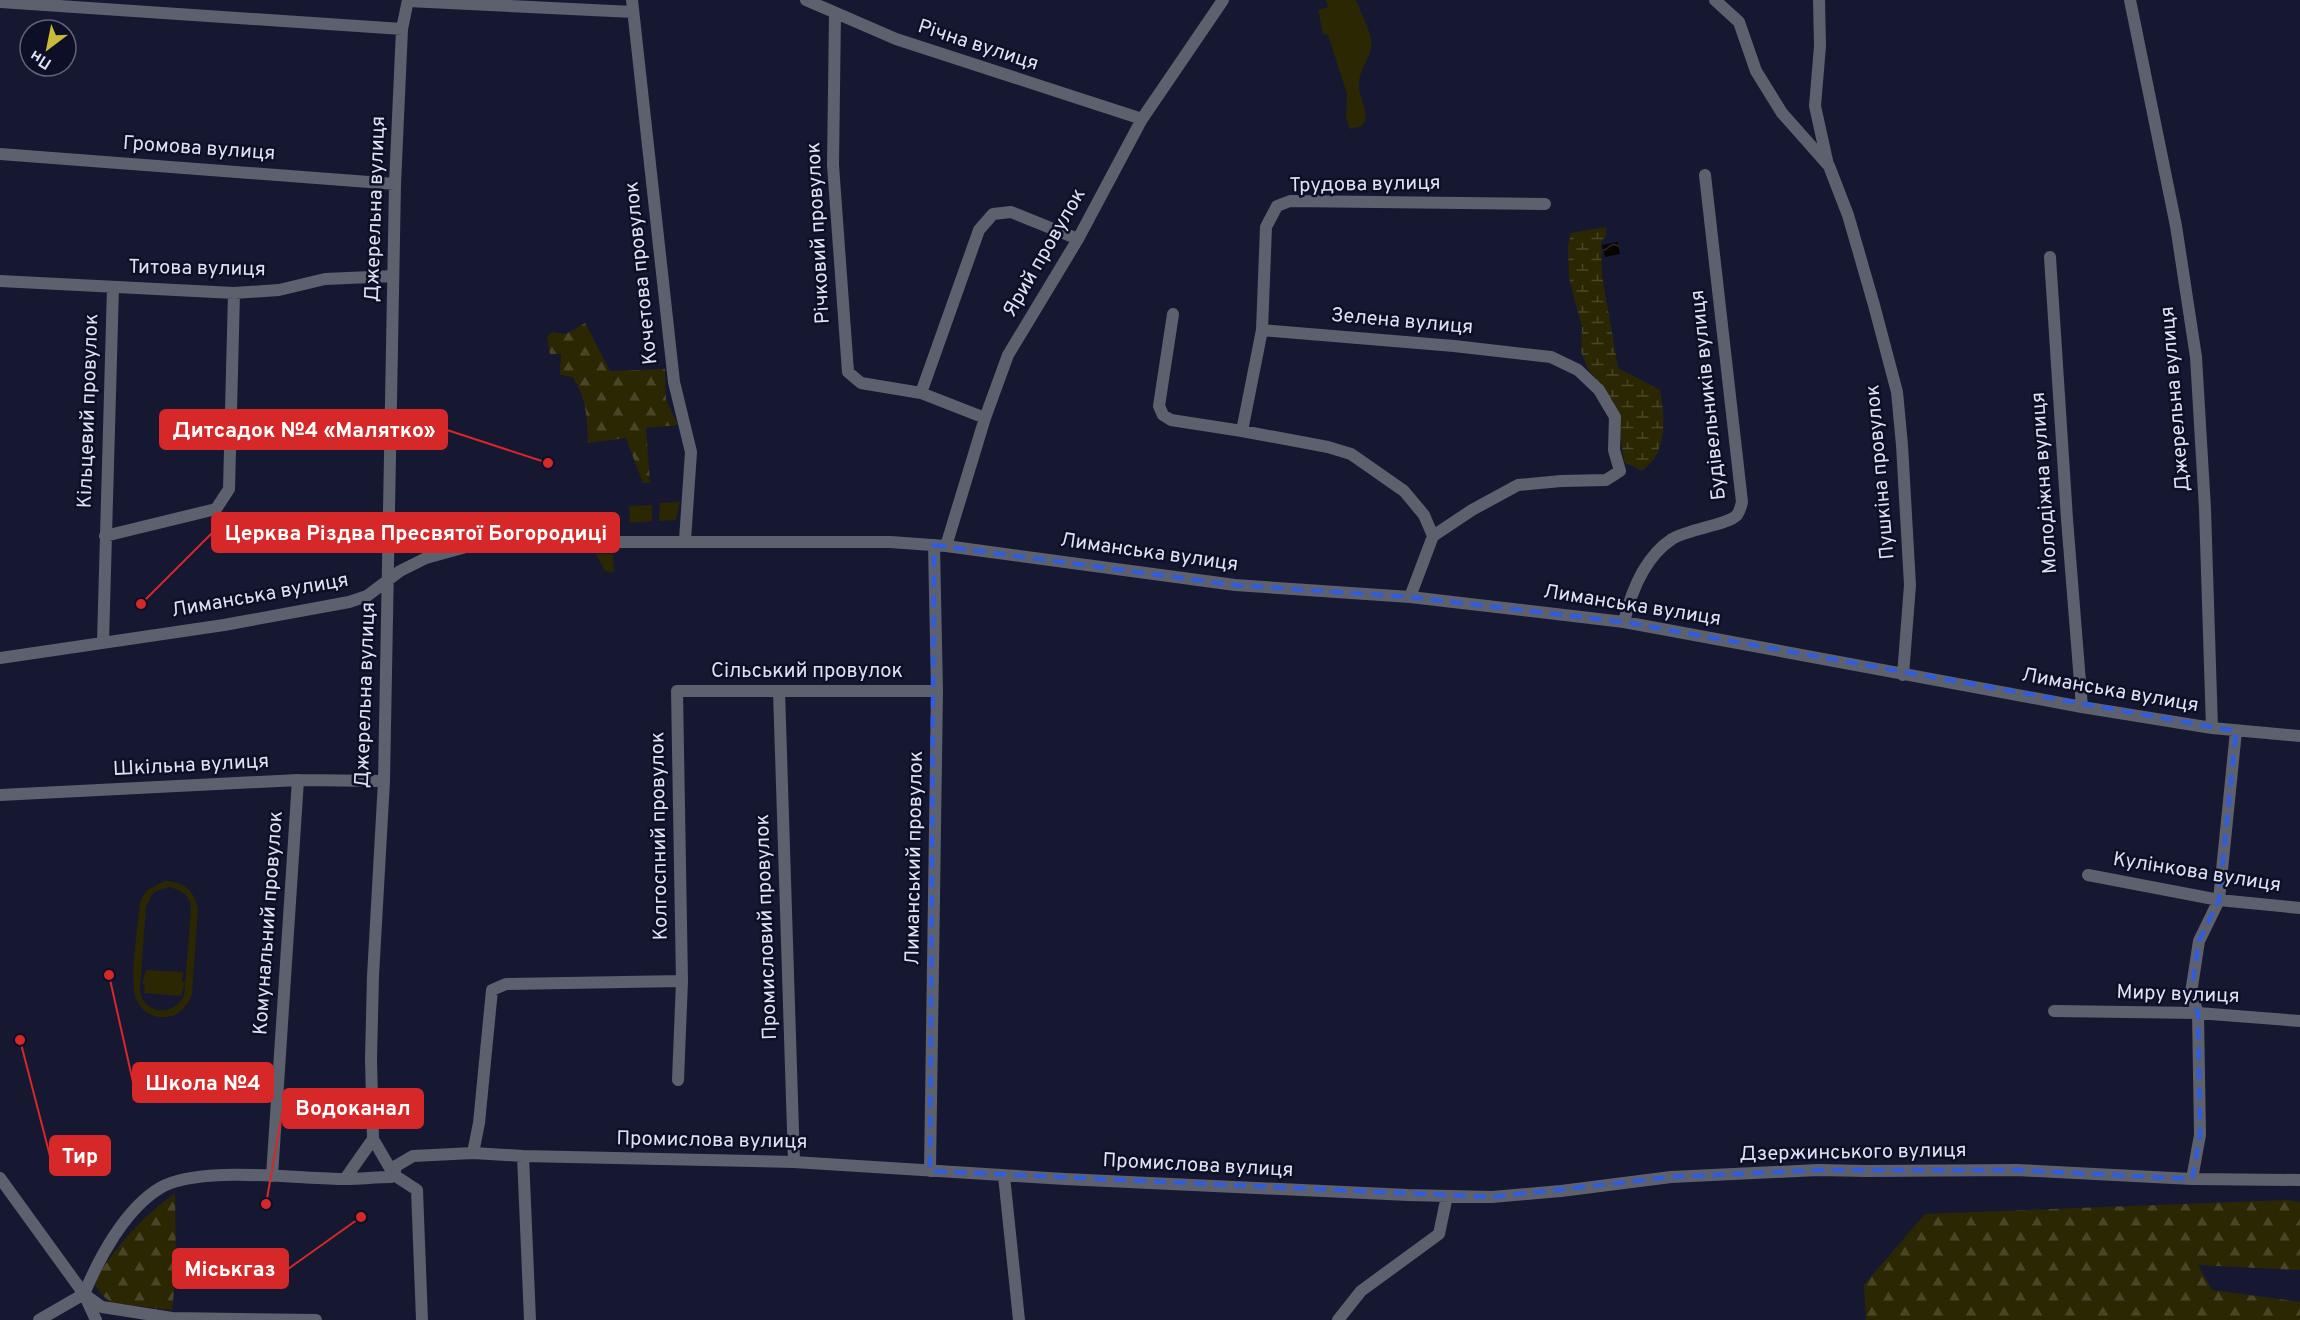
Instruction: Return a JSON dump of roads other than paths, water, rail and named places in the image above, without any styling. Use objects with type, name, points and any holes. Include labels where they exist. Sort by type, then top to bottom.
[{"type":"street","name":"Річна вулиця","points":[[806,0],[906,43],[1142,119]]},
{"type":"street","name":"Ярий провулок","points":[[940,545],[1008,355],[1078,239],[1142,119],[1223,0]]},
{"type":"street","name":"Пушкіна провулок","points":[[1716,0],[1739,22],[1756,71],[1782,113],[1829,166]]},
{"type":"street","name":"Пушкіна провулок","points":[[1820,0],[1820,46],[1815,106],[1829,166],[1848,215],[1897,392],[1910,585],[1903,675]]},
{"type":"street","name":"Джерельна вулиця","points":[[2130,0],[2176,226],[2196,357],[2205,509],[2212,728]]},
{"type":"street","name":"Джерельна вулиця","points":[[373,1139],[371,1059],[373,976],[384,781],[395,184],[402,29],[408,1]]},
{"type":"street","points":[[408,1],[633,6]]},
{"type":"street","points":[[0,2],[402,29]]},
{"type":"street","name":"Кочетова провулок","points":[[633,6],[674,382],[691,452],[686,540]]},
{"type":"street","name":"Річковий провулок","points":[[835,14],[833,165],[848,372],[861,383],[921,393],[985,417]]},
{"type":"street","name":"Громова вулиця","points":[[0,154],[395,184]]},
{"type":"street","name":"Будівельників вулиця","points":[[1624,622],[1636,585],[1654,554],[1671,539],[1690,530],[1736,516],[1742,502],[1705,175]]},
{"type":"street","name":"Трудова вулиця","points":[[1262,330],[1266,226],[1277,206],[1290,201],[1545,204]]},
{"type":"street","points":[[921,393],[979,230],[993,214],[1011,212],[1078,239]]},
{"type":"street","name":"Молодіжна вулиця","points":[[2050,257],[2082,707]]},
{"type":"street","name":"Титова вулиця","points":[[0,281],[234,293],[279,290],[325,279],[393,276]]},
{"type":"street","name":"Кільцевий провулок","points":[[102,642],[113,287]]},
{"type":"street","name":"Кільцевий провулок","points":[[105,536],[216,509],[229,489],[234,293]]},
{"type":"street","points":[[1173,314],[1159,406],[1163,414],[1171,420],[1328,447],[1351,454],[1404,491],[1424,514],[1432,536],[1410,597]]},
{"type":"street","points":[[1242,431],[1262,330]]},
{"type":"street","name":"Зелена вулиця","points":[[1262,330],[1454,346],[1551,357],[1578,370],[1599,390],[1615,417],[1614,450],[1620,471],[1606,480],[1518,485],[1472,510],[1432,536]]},
{"type":"street","name":"Лиманська вулиця","points":[[0,658],[224,625],[349,602],[367,596],[412,564],[466,547],[513,542],[686,540],[891,542],[940,545],[1235,585],[1410,597],[1624,622],[2082,707],[2212,728],[2300,736]]},
{"type":"street","name":"Лиманський провулок","points":[[930,1171],[940,545]]},
{"type":"street","name":"Сільський провулок","points":[[677,691],[937,691]]},
{"type":"street","name":"Колгоспний провулок","points":[[677,691],[682,981],[678,1080]]},
{"type":"street","name":"Промисловий провулок","points":[[779,691],[794,1162]]},
{"type":"street","points":[[2192,1179],[2200,1135],[2198,1013],[2190,993],[2199,941],[2219,900],[2236,731]]},
{"type":"street","name":"Шкільна вулиця","points":[[0,795],[298,780],[384,781]]},
{"type":"street","name":"Комунальний провулок","points":[[272,1176],[298,780]]},
{"type":"street","name":"Кулінкова вулиця","points":[[2088,875],[2219,900],[2300,908]]},
{"type":"street","points":[[472,1153],[478,1123],[492,990],[506,984],[682,981]]},
{"type":"street","name":"Миру вулиця","points":[[2054,1011],[2198,1013],[2300,1021]]},
{"type":"street","points":[[345,1179],[373,1139],[394,1175],[417,1190],[422,1320]]},
{"type":"street","name":"Промислова вулиця","points":[[394,1175],[396,1166],[413,1156],[472,1153],[794,1162],[1004,1176],[1408,1195]]},
{"type":"street","points":[[523,1156],[530,1320]]},
{"type":"street","name":"Дзержинського вулиця","points":[[1408,1195],[1492,1197],[1671,1177],[1818,1170],[1867,1172],[2017,1170],[2192,1179],[2300,1180]]},
{"type":"street","points":[[39,1320],[84,1294],[96,1265],[136,1207],[161,1188],[191,1176],[345,1179],[394,1175]]},
{"type":"street","points":[[1004,1176],[1019,1320]]},
{"type":"street","points":[[0,1178],[84,1294],[96,1320]]},
{"type":"street","points":[[1338,1320],[1361,1291],[1439,1234],[1447,1196]]},
{"type":"street","points":[[84,1294],[102,1307],[173,1319],[316,1320]]},
{"type":"water","points":[[1618,242],[1620,254],[1605,257],[1602,245]]},
{"type":"place","name":"Дитсадок №4 «Малятко»","points":[[548,463]]},
{"type":"place","name":"Церква Різдва Пресвятої Богородиці","points":[[141,604]]},
{"type":"place","name":"Школа №4","points":[[109,975]]},
{"type":"place","name":"Тир","points":[[20,1040]]},
{"type":"place","name":"Водоканал","points":[[266,1204]]},
{"type":"place","name":"Міськгаз","points":[[361,1217]]}]
